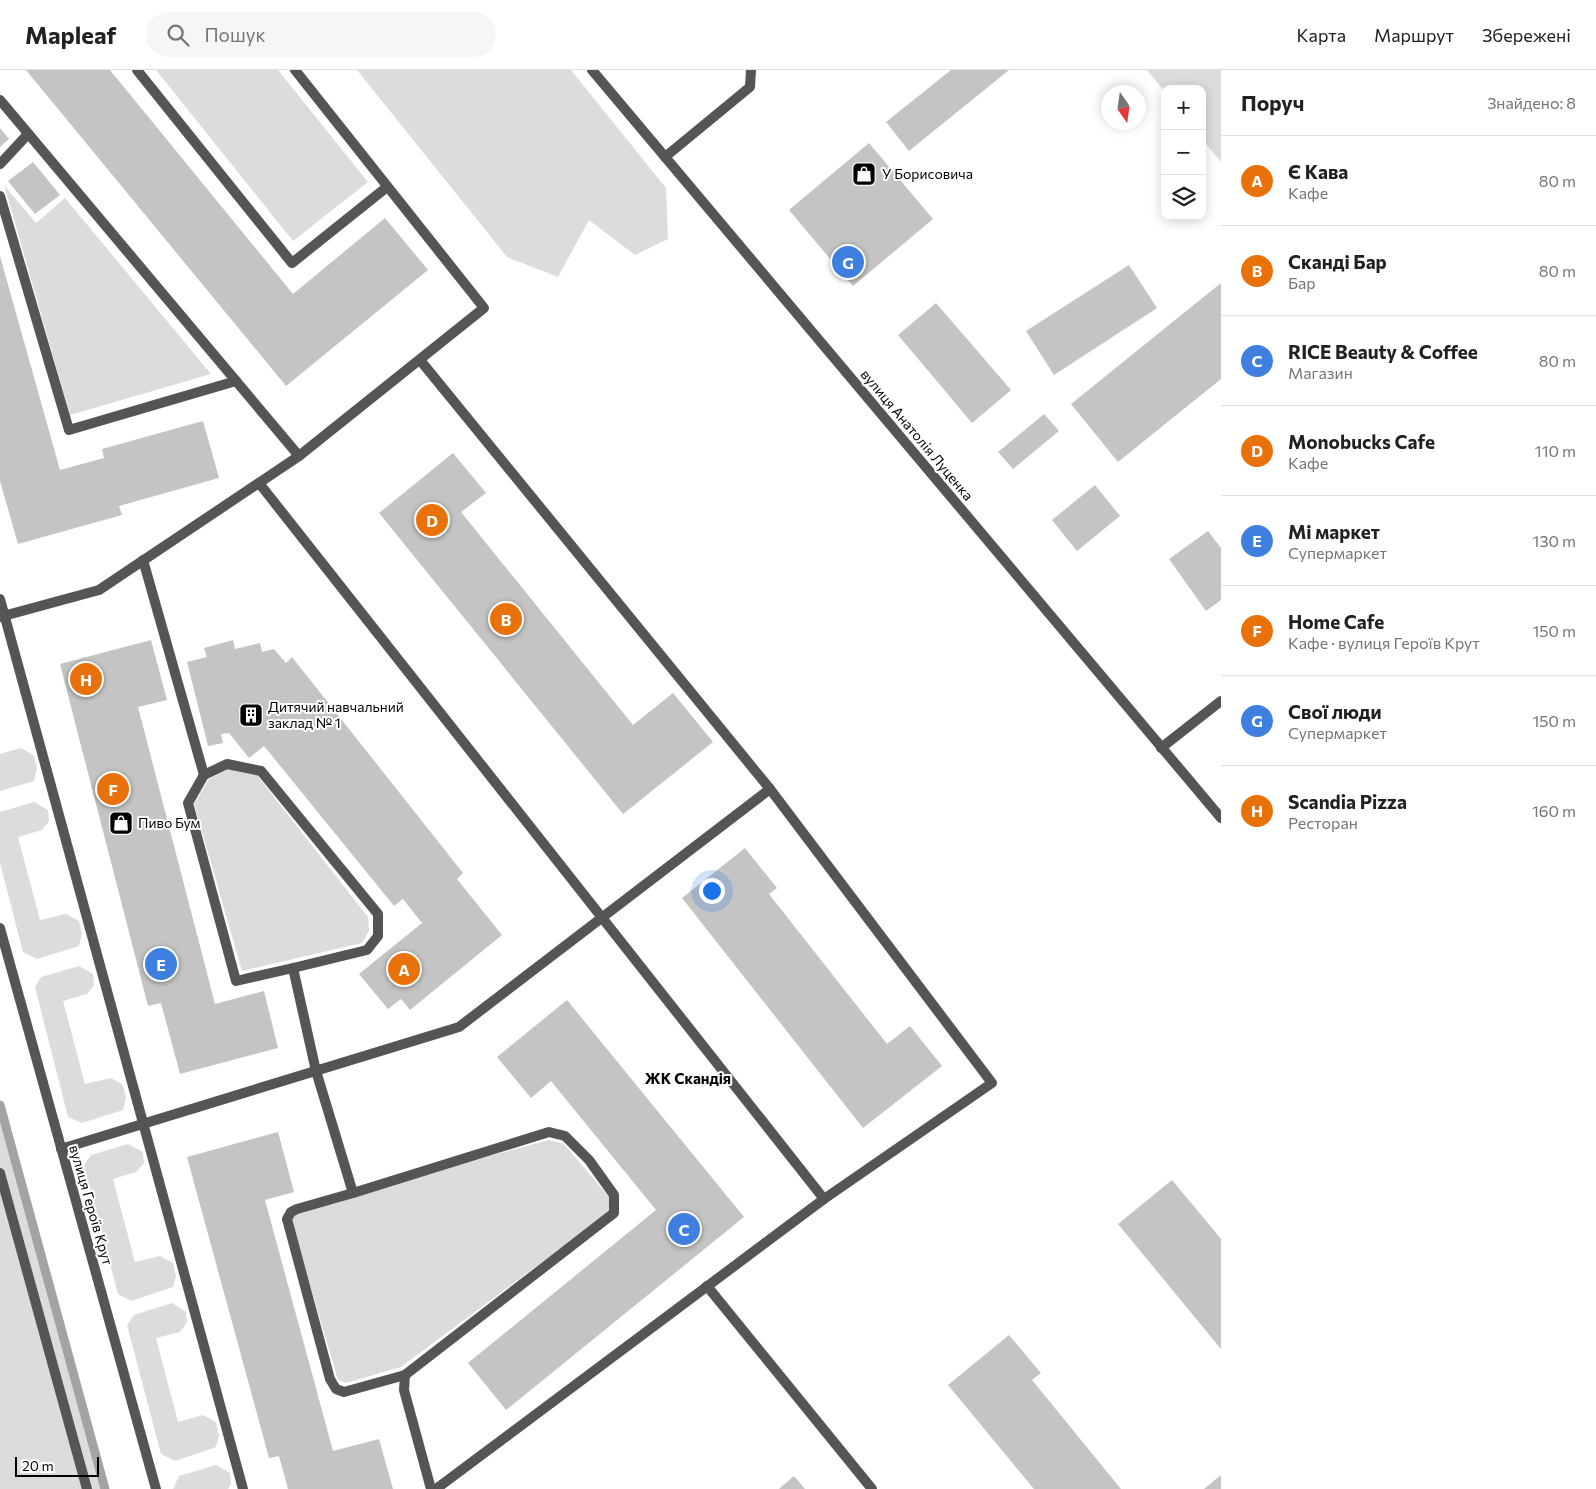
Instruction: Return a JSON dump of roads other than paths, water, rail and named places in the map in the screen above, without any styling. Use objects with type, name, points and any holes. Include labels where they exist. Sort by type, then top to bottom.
[{"type":"street","points":[[138,70],[292,263],[388,186]]},
{"type":"street","points":[[2,616],[99,590],[299,456],[484,308],[295,70]]},
{"type":"street","name":"вулиця Анатолія Луценка","points":[[592,70],[1221,818]]},
{"type":"street","points":[[665,157],[750,87],[751,70]]},
{"type":"street","points":[[0,100],[299,456]]},
{"type":"street","points":[[0,164],[28,134]]},
{"type":"street","points":[[0,196],[69,430],[236,381]]},
{"type":"street","points":[[420,360],[770,789],[992,1083],[824,1199],[436,1489]]},
{"type":"street","points":[[259,483],[824,1199]]},
{"type":"street","points":[[143,560],[204,774]]},
{"type":"street","points":[[0,599],[2,616],[242,1489]]},
{"type":"street","points":[[1161,748],[1221,701]]},
{"type":"street","points":[[228,764],[261,771],[378,914],[378,936],[367,950],[236,981],[188,803],[204,774],[228,764]]},
{"type":"street","points":[[61,1149],[459,1027],[770,789]]},
{"type":"street","name":"вулиця Героїв Крут","points":[[0,928],[156,1489]]},
{"type":"street","points":[[292,968],[316,1071],[353,1193]]},
{"type":"street","points":[[549,1132],[565,1136],[589,1160],[614,1195],[614,1213],[405,1375],[344,1392],[336,1389],[330,1379],[287,1219],[291,1212],[297,1209],[353,1193],[549,1132]]},
{"type":"street","points":[[0,1172],[87,1489]]},
{"type":"street","points":[[707,1286],[872,1489]]},
{"type":"street","points":[[405,1375],[404,1390],[431,1489]]},
{"type":"waterway","points":[[0,1105],[105,1489]]},
{"type":"place","name":"У Борисовича","points":[[864,174]]},
{"type":"place","name":"Свої люди","points":[[848,262]]},
{"type":"place","name":"Monobucks Cafe","points":[[432,520]]},
{"type":"place","name":"Сканді Бар","points":[[506,619]]},
{"type":"place","name":"Scandia Pizza","points":[[86,679]]},
{"type":"place","name":"Дитячий навчальний заклад № 1","points":[[251,715]]},
{"type":"place","name":"Home Cafe","points":[[113,789]]},
{"type":"place","name":"Пиво Бум","points":[[121,823]]},
{"type":"place","name":"Мі маркет","points":[[161,964]]},
{"type":"place","name":"Є Кава","points":[[404,969]]},
{"type":"place","name":"RICE Beauty & Coffee","points":[[684,1229]]},
{"type":"district","name":"ЖК Скандія","points":[[688,1079]]}]
